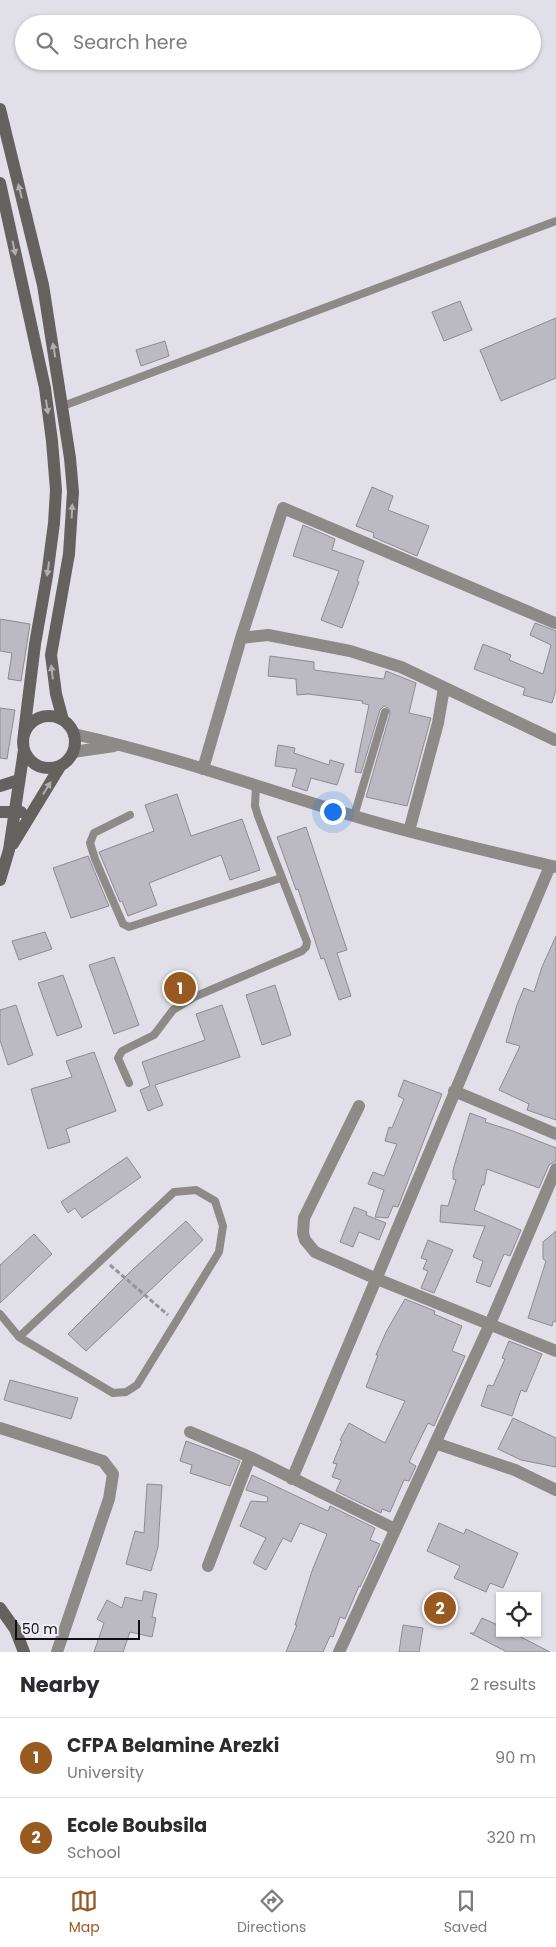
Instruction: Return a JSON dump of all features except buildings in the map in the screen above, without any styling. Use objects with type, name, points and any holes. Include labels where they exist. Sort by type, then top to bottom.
[{"type":"main road","points":[[0,109],[42,285],[63,406],[73,492],[69,554],[51,655],[56,694],[63,720]]},
{"type":"main road","points":[[0,184],[45,388],[56,490],[47,576],[35,644],[23,741],[24,750],[9,850],[1,876]]},
{"type":"main road","points":[[24,733],[36,719],[54,716],[70,726],[74,734],[75,743],[74,752],[69,760],[53,768],[43,768],[35,764],[28,758],[24,750]]},
{"type":"main road","points":[[9,850],[31,811],[61,765]]},
{"type":"main road","points":[[0,786],[19,780]]},
{"type":"main road","points":[[0,812],[31,811]]},
{"type":"main road","points":[[0,1608],[14,1629],[24,1652]]},
{"type":"street","points":[[203,769],[283,508],[555,623]]},
{"type":"street","points":[[242,638],[268,635],[350,651],[401,667],[555,740]]},
{"type":"street","points":[[409,831],[438,722],[444,688]]},
{"type":"street","points":[[74,734],[124,745],[354,816],[553,866],[454,1091],[292,1479]]},
{"type":"street","points":[[74,752],[124,745]]},
{"type":"street","points":[[454,1091],[556,1134]]},
{"type":"street","points":[[359,1106],[304,1218],[303,1233],[305,1240],[315,1252],[556,1351]]},
{"type":"street","points":[[339,1652],[490,1324],[556,1169]]},
{"type":"street","points":[[0,1428],[103,1461],[112,1474],[109,1499],[57,1652]]},
{"type":"street","points":[[190,1432],[250,1457],[395,1529]]},
{"type":"street","points":[[435,1443],[515,1470],[556,1490]]},
{"type":"street","points":[[208,1566],[250,1457]]},
{"type":"lane","points":[[63,406],[556,220]]},
{"type":"lane","points":[[354,816],[385,712]]},
{"type":"lane","points":[[129,1083],[118,1058],[122,1051],[154,1035],[173,1010],[194,997],[302,951],[306,947],[307,942],[258,816],[255,806],[256,785]]},
{"type":"lane","points":[[130,815],[94,833],[90,843],[95,860],[123,924],[129,927],[281,878]]},
{"type":"lane","points":[[0,1314],[19,1337],[113,1393],[126,1392],[136,1385],[219,1252],[223,1226],[215,1201],[196,1190],[174,1192],[19,1337]]},
{"type":"path","points":[[102,1258],[176,1322]]},
{"type":"place","name":"CFPA Belamine Arezki","points":[[180,988]]},
{"type":"place","name":"Ecole Boubsila","points":[[440,1608]]}]
